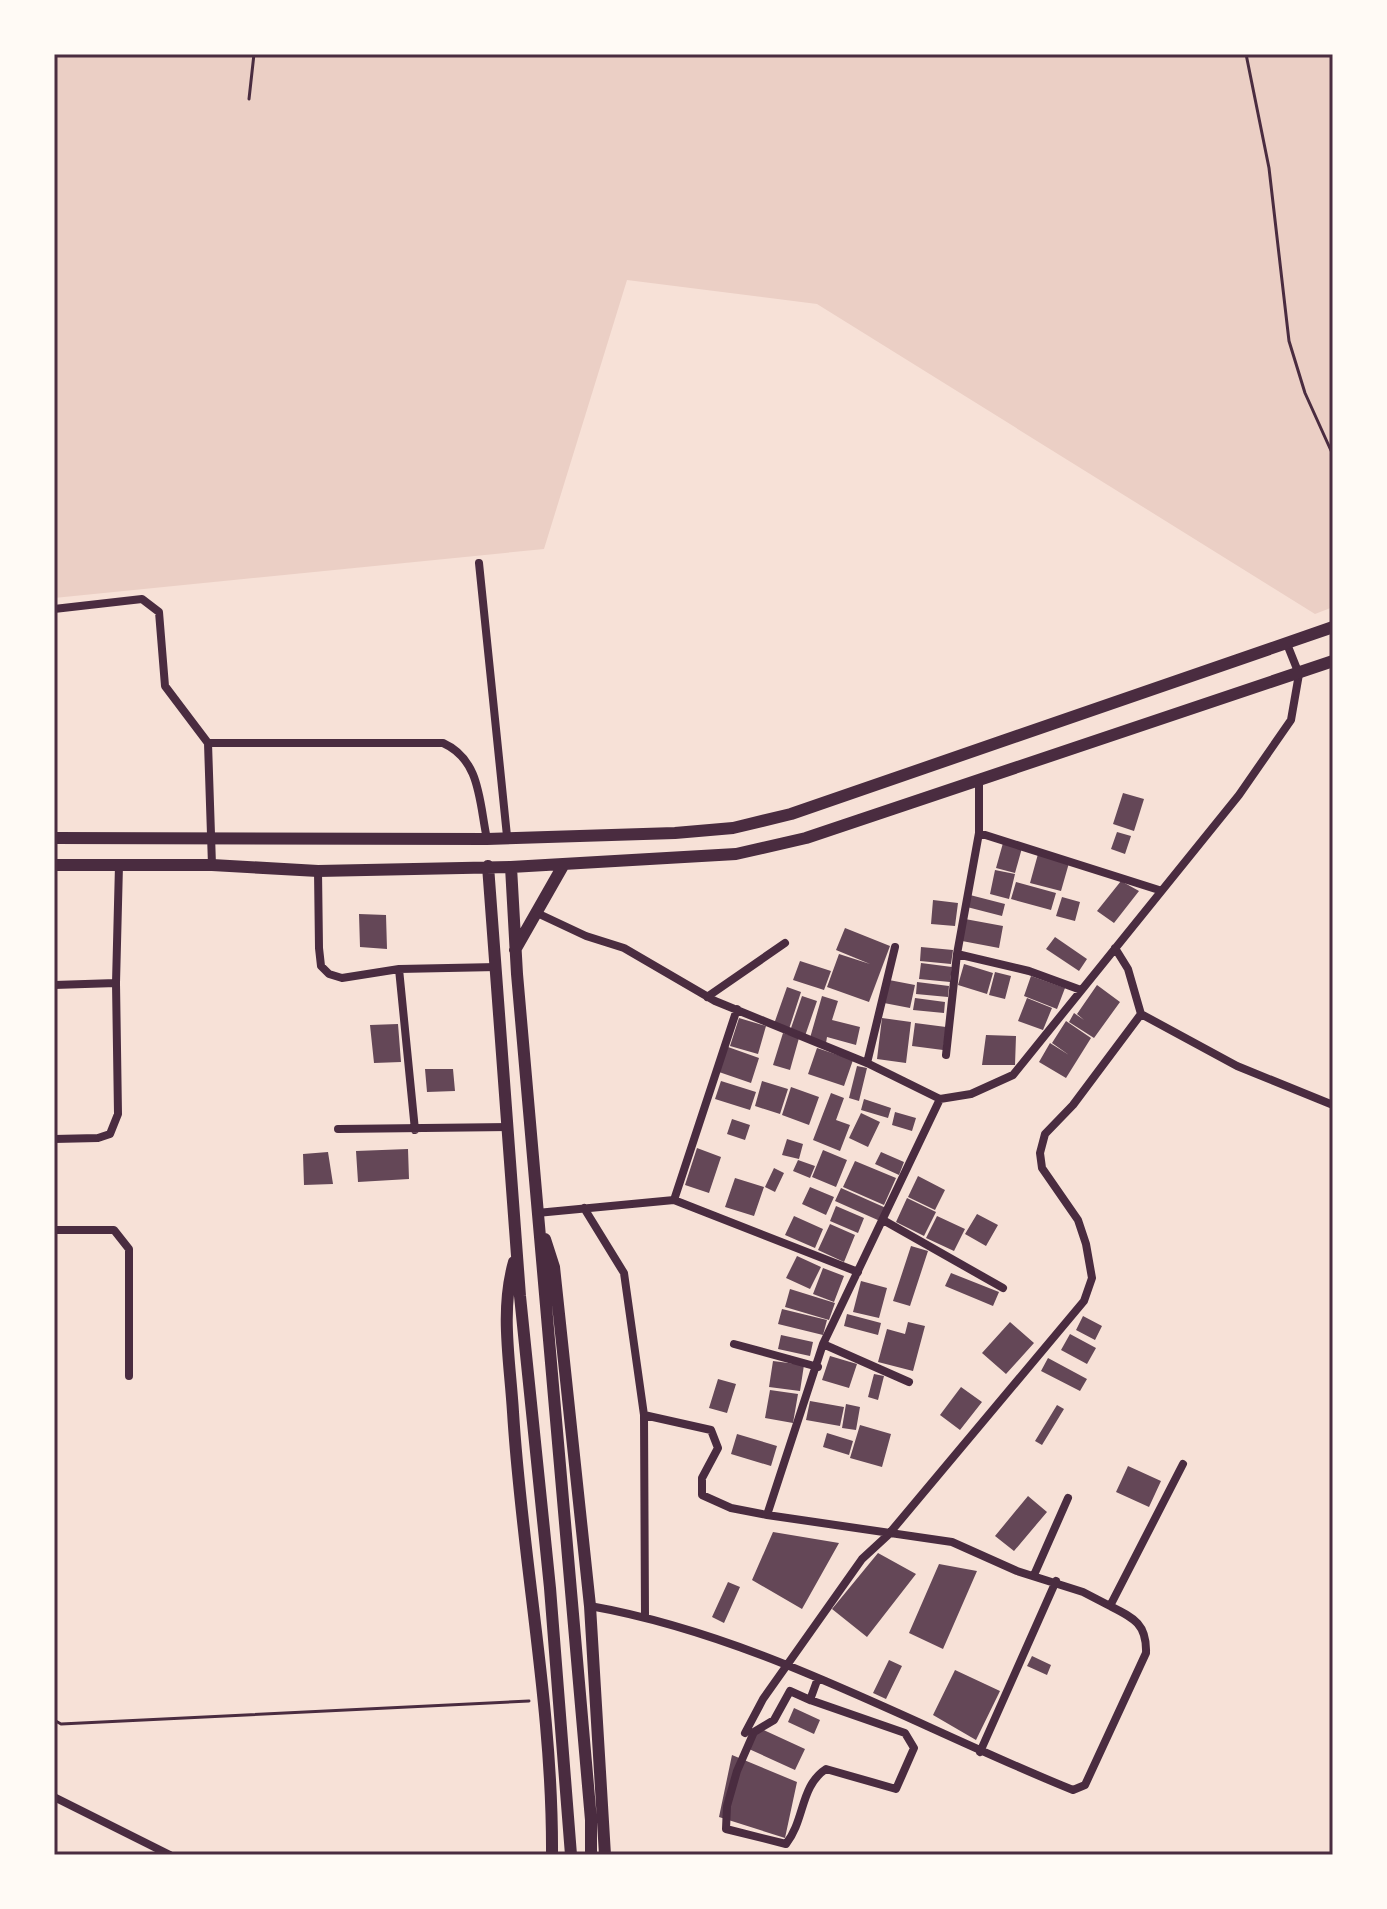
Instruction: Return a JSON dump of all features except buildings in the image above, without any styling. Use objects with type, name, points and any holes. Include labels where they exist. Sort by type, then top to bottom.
[{"type":"street","points":[[479,563],[507,836]]},
{"type":"street","points":[[54,609],[142,599],[159,612],[165,686],[208,743],[212,865]]},
{"type":"street","points":[[54,838],[487,839],[675,833],[733,828],[791,814],[1333,627]]},
{"type":"street","points":[[537,913],[586,936],[624,948],[707,997],[867,1063],[940,1099],[971,1094],[1013,1075],[1159,890],[1239,795],[1291,720],[1299,674],[1287,644]]},
{"type":"street","points":[[54,865],[212,865],[318,871],[511,867],[736,854],[806,838],[1333,661]]},
{"type":"street","points":[[208,743],[443,743],[460,751],[473,770],[487,839]]},
{"type":"street","points":[[946,1055],[957,954],[979,833],[979,781]]},
{"type":"street","points":[[979,833],[1159,890]]},
{"type":"street","points":[[515,950],[564,864]]},
{"type":"street","points":[[54,1139],[98,1138],[110,1134],[115,1127],[118,1114],[116,983],[119,865]]},
{"type":"street","points":[[488,866],[520,1296],[562,1717],[571,1855]]},
{"type":"street","points":[[511,867],[537,1213],[591,1820],[591,1855]]},
{"type":"street","points":[[318,871],[321,966],[329,974],[342,978],[399,969],[497,967]]},
{"type":"street","points":[[707,997],[785,943]]},
{"type":"street","points":[[867,1063],[895,947]]},
{"type":"street","points":[[1115,948],[1128,969],[1141,1014],[1237,1066],[1333,1105]]},
{"type":"street","points":[[957,954],[1029,971],[1081,990]]},
{"type":"street","points":[[399,969],[415,1130]]},
{"type":"street","points":[[54,985],[116,983]]},
{"type":"street","points":[[674,1200],[737,1009]]},
{"type":"street","points":[[745,1733],[763,1699],[862,1559],[888,1535],[1084,1301],[1092,1278],[1086,1244],[1078,1220],[1042,1168],[1040,1153],[1045,1134],[1073,1105],[1141,1014]]},
{"type":"street","points":[[767,1515],[818,1367],[823,1344],[940,1099]]},
{"type":"street","points":[[338,1129],[509,1127]]},
{"type":"street","points":[[537,1213],[674,1200],[858,1272]]},
{"type":"street","points":[[584,1208],[624,1273],[644,1415],[645,1616]]},
{"type":"street","points":[[537,1213],[554,1267],[590,1606],[605,1855]]},
{"type":"street","points":[[883,1220],[1003,1288]]},
{"type":"street","points":[[54,1230],[114,1230],[129,1249],[129,1376]]},
{"type":"street","points":[[517,1250],[505,1293],[517,1473],[544,1701],[552,1855]]},
{"type":"street","points":[[734,1344],[818,1367]]},
{"type":"street","points":[[823,1344],[909,1382]]},
{"type":"street","points":[[590,1606],[645,1616],[789,1665],[980,1752],[1073,1790],[1085,1785],[1146,1653],[1147,1636],[1138,1620],[1056,1581],[952,1542],[767,1515],[731,1508],[702,1495],[702,1478],[718,1448],[711,1430],[644,1415]]},
{"type":"street","points":[[1110,1606],[1183,1464]]},
{"type":"street","points":[[1034,1575],[1068,1498]]},
{"type":"street","points":[[980,1752],[1056,1581]]},
{"type":"street","points":[[810,1700],[818,1678]]},
{"type":"street","points":[[790,1691],[810,1700],[905,1733],[914,1748],[896,1789],[826,1769],[812,1778],[793,1836],[786,1844],[726,1829],[727,1806],[737,1771],[754,1732],[774,1720],[790,1691]]},
{"type":"street","points":[[54,1797],[170,1855]]},
{"type":"path","points":[[249,99],[254,54]]},
{"type":"path","points":[[1246,54],[1269,168],[1289,341],[1309,403],[1333,455]]},
{"type":"path","points":[[54,1720],[61,1724],[544,1701]]},
{"type":"shaded area","points":[[54,54],[1333,54],[1333,607],[1315,614],[817,304],[627,280],[544,549],[54,598]]}]
